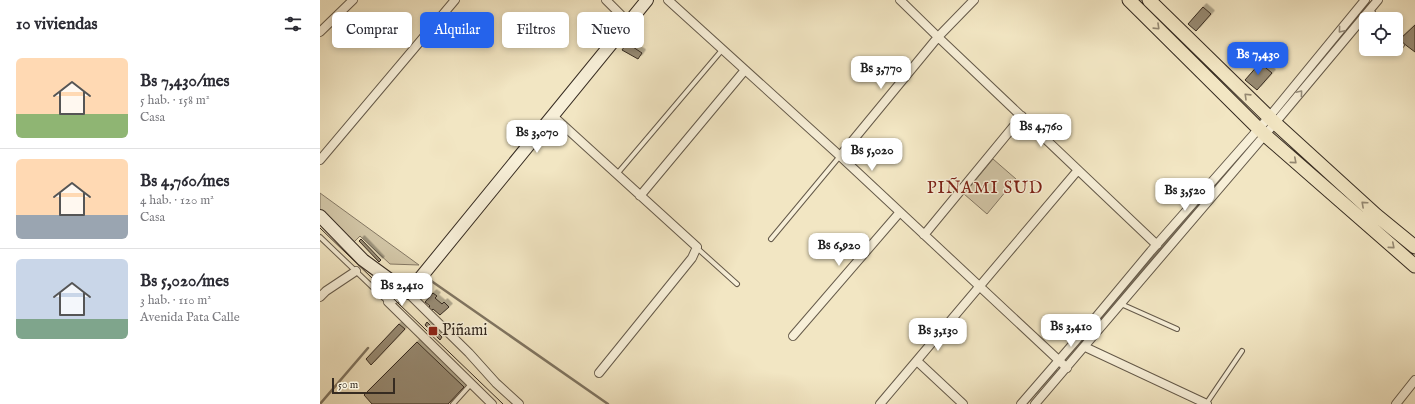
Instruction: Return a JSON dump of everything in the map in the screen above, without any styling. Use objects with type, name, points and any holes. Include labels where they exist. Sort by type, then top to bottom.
[{"type":"main road","points":[[1129,0],[1262,132],[1415,266]]},
{"type":"main road","points":[[1149,0],[1272,120],[1376,215],[1415,247]]},
{"type":"street","points":[[320,32],[353,0]]},
{"type":"street","points":[[320,160],[455,0]]},
{"type":"street","points":[[606,0],[618,12]]},
{"type":"street","points":[[638,12],[647,0]]},
{"type":"street","points":[[668,0],[840,156],[1067,368]]},
{"type":"street","points":[[900,0],[938,38],[1157,245]]},
{"type":"street","points":[[840,156],[938,38],[974,0]]},
{"type":"street","points":[[1272,120],[1366,0]]},
{"type":"street","points":[[1036,404],[1121,304],[1272,120],[1378,0]]},
{"type":"street","points":[[492,404],[388,302],[408,293],[609,48]]},
{"type":"street","points":[[640,196],[745,70]]},
{"type":"street","points":[[553,116],[697,247],[692,258],[599,373]]},
{"type":"street","points":[[924,234],[1022,116]]},
{"type":"street","points":[[1021,404],[1157,245],[1262,132]]},
{"type":"street","points":[[880,404],[1078,170]]},
{"type":"street","points":[[793,336],[900,212]]},
{"type":"street","points":[[320,216],[363,260],[408,293],[518,404]]},
{"type":"street","points":[[320,297],[326,291],[356,271]]},
{"type":"street","points":[[1085,347],[1207,404]]},
{"type":"street","points":[[917,361],[963,404]]},
{"type":"street","points":[[1396,404],[1415,380]]},
{"type":"lane","points":[[617,174],[722,49]]},
{"type":"lane","points":[[771,239],[840,156]]},
{"type":"lane","points":[[320,237],[388,302]]},
{"type":"lane","points":[[697,247],[737,284]]},
{"type":"lane","points":[[1121,304],[1177,329]]},
{"type":"lane","points":[[1207,404],[1242,351]]},
{"type":"lane","points":[[453,404],[471,384]]},
{"type":"shaded area","points":[[1135,0],[1142,0],[1261,116],[1258,120]]},
{"type":"shaded area","points":[[993,159],[1016,179],[987,214],[964,194]]},
{"type":"shaded area","points":[[320,193],[419,265],[390,264],[360,236],[354,242],[320,210]]},
{"type":"building","points":[[1203,7],[1211,14],[1196,31],[1188,24]]},
{"type":"building","points":[[1415,25],[1415,52],[1403,43],[1403,36]]},
{"type":"building","points":[[623,48],[634,48],[642,53],[638,59],[622,50]]},
{"type":"building","points":[[1260,63],[1272,73],[1257,90],[1245,80]]},
{"type":"building","points":[[361,239],[381,260],[379,262],[359,241]]},
{"type":"building","points":[[433,293],[437,296],[435,298],[442,304],[444,302],[449,307],[440,315],[433,309],[431,311],[428,308],[430,306],[425,302]]},
{"type":"building","points":[[427,322],[442,337],[440,340],[425,325]]},
{"type":"building","points":[[399,324],[405,329],[371,365],[366,359]]},
{"type":"building","points":[[417,342],[464,387],[448,404],[372,404],[364,395]]},
{"type":"waterway","points":[[1277,114],[1373,0]]},
{"type":"waterway","points":[[1065,359],[1258,137]]},
{"type":"waterway","points":[[427,278],[608,404]]},
{"type":"waterway","points":[[320,404],[368,348]]},
{"type":"waterway","points":[[1026,404],[1056,370]]},
{"type":"tram line","points":[[320,228],[503,404]]},
{"type":"place","name":"Piñami","points":[[433,331]]},
{"type":"district","name":"PIÑAMI SUD","points":[[985,188]]}]
